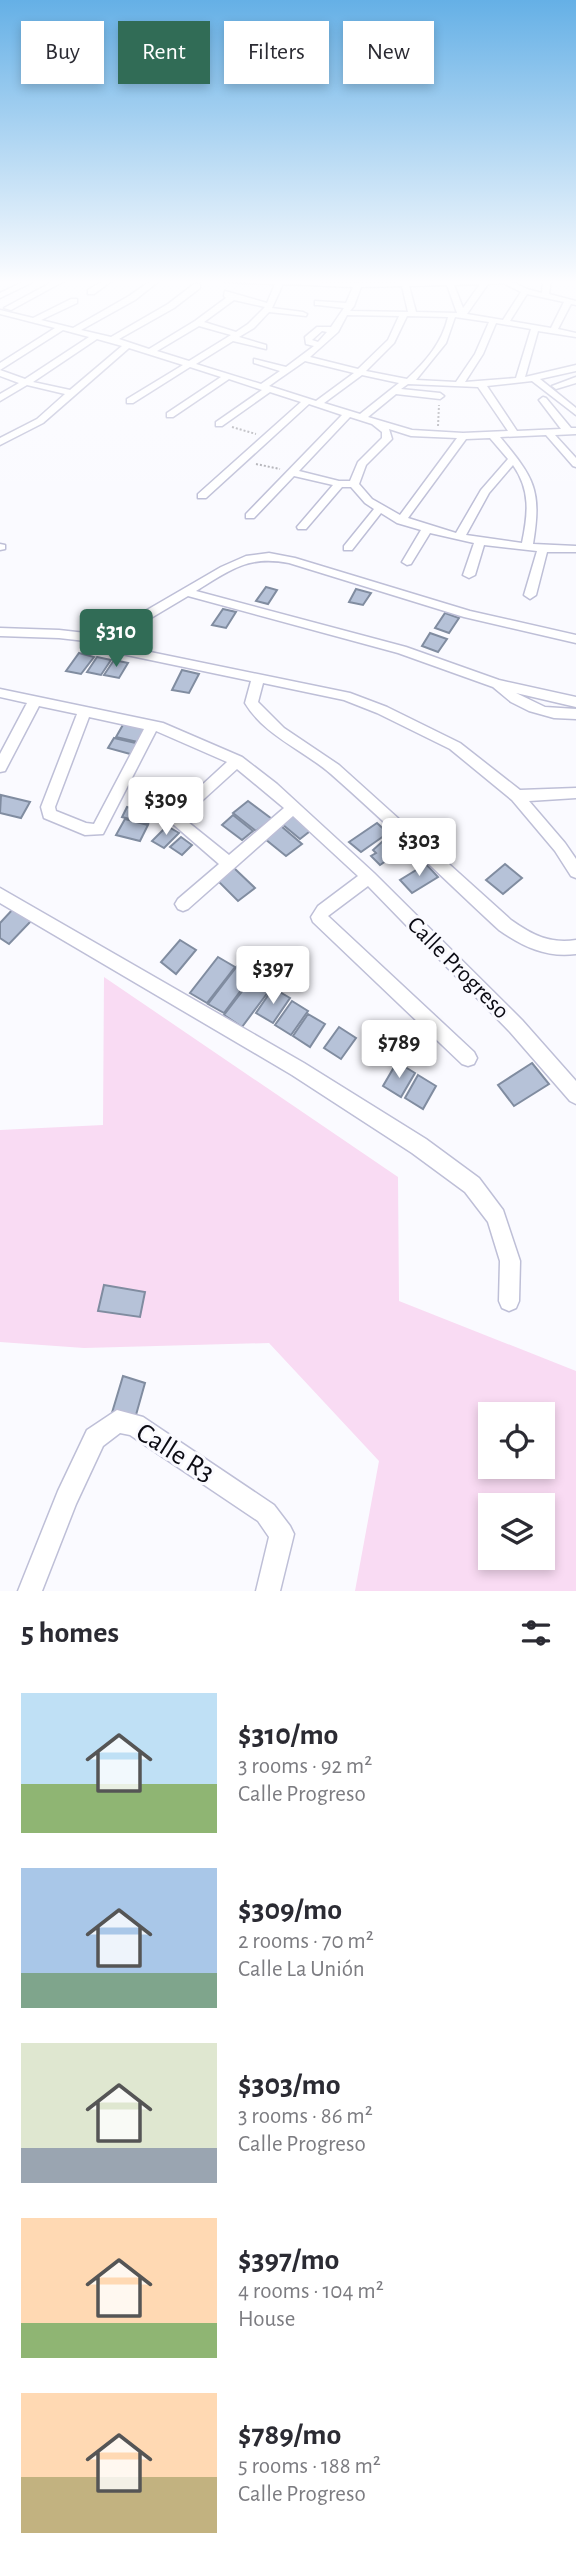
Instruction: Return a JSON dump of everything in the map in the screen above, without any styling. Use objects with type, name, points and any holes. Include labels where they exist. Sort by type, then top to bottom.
[{"type":"street","points":[[0,367],[20,354]]},
{"type":"street","points":[[0,398],[28,383],[66,354]]},
{"type":"street","points":[[0,442],[40,421],[117,354]]},
{"type":"street","points":[[156,354],[411,433],[572,431]]},
{"type":"street","points":[[130,401],[205,354]]},
{"type":"street","points":[[219,424],[310,354]]},
{"type":"street","points":[[202,496],[267,437],[312,402],[359,372],[379,354]]},
{"type":"street","points":[[361,418],[407,382],[434,354]]},
{"type":"street","points":[[460,383],[479,354]]},
{"type":"street","points":[[519,381],[527,354]]},
{"type":"street","points":[[305,358],[407,382],[519,381],[576,368]]},
{"type":"street","points":[[257,361],[287,370]]},
{"type":"street","points":[[0,373],[28,383],[73,393]]},
{"type":"street","points":[[170,415],[228,376]]},
{"type":"street","points":[[535,379],[573,409]]},
{"type":"street","points":[[556,386],[576,380]]},
{"type":"street","points":[[480,383],[514,433]]},
{"type":"street","points":[[394,391],[440,396]]},
{"type":"street","points":[[543,400],[572,431]]},
{"type":"street","points":[[551,409],[573,409]]},
{"type":"street","points":[[250,516],[348,414]]},
{"type":"street","points":[[373,422],[386,431],[387,439],[362,463],[355,474],[354,484],[366,501],[401,521],[428,529],[480,540],[576,550]]},
{"type":"street","points":[[412,426],[439,433]]},
{"type":"street","points":[[548,432],[576,464]]},
{"type":"street","points":[[401,521],[459,433]]},
{"type":"street","points":[[492,434],[513,458],[528,480],[534,495],[534,511],[527,546]]},
{"type":"street","points":[[460,536],[485,492],[513,458]]},
{"type":"street","points":[[292,472],[339,484],[354,484]]},
{"type":"street","points":[[302,527],[339,484]]},
{"type":"street","points":[[348,548],[379,509]]},
{"type":"street","points":[[407,562],[428,529]]},
{"type":"street","points":[[468,575],[480,540]]},
{"type":"street","points":[[530,595],[543,548]]},
{"type":"street","points":[[0,632],[106,639],[238,564],[250,558],[269,556],[291,560],[468,614],[576,639]]},
{"type":"street","points":[[187,592],[402,650],[497,684],[576,702]]},
{"type":"street","points":[[106,639],[117,649],[346,696],[382,710],[455,746],[517,796],[576,872]]},
{"type":"street","points":[[258,678],[251,703],[261,717],[275,730],[331,766],[505,925],[524,940],[545,947],[576,947]]},
{"type":"street","points":[[497,684],[512,698],[529,707],[553,713],[576,714]]},
{"type":"street","name":"Calle Progreso","points":[[0,693],[152,726],[237,761],[369,877],[516,1026],[576,1095]]},
{"type":"street","points":[[0,767],[34,701]]},
{"type":"street","points":[[84,712],[48,807],[49,814],[85,829],[98,830],[103,823],[152,726]]},
{"type":"street","points":[[229,863],[173,818],[237,761]]},
{"type":"street","points":[[517,796],[576,793]]},
{"type":"street","points":[[183,904],[293,808]]},
{"type":"street","points":[[369,877],[323,911],[320,917],[468,1058]]},
{"type":"street","points":[[0,895],[298,1069],[419,1146],[472,1185],[496,1217],[510,1261],[509,1301]]},
{"type":"street","name":"Calle R3","points":[[30,1591],[66,1500],[95,1438],[117,1421],[135,1425],[266,1513],[282,1534],[268,1591]]},
{"type":"path","points":[[439,433],[440,396]]},
{"type":"path","points":[[219,424],[267,437]]},
{"type":"path","points":[[242,460],[292,472]]},
{"type":"shaded area","points":[[104,977],[398,1177],[399,1301],[576,1371],[576,1591],[355,1591],[379,1461],[269,1343],[84,1348],[0,1342],[0,1130],[103,1125]]},
{"type":"building","points":[[266,587],[277,590],[268,604],[256,601]]},
{"type":"building","points":[[356,589],[371,593],[363,605],[349,602]]},
{"type":"building","points":[[223,609],[236,612],[226,628],[212,625]]},
{"type":"building","points":[[445,613],[459,618],[449,633],[435,628]]},
{"type":"building","points":[[430,633],[447,639],[438,652],[422,646]]},
{"type":"building","points":[[79,653],[94,657],[81,674],[66,671]]},
{"type":"building","points":[[97,657],[111,660],[101,675],[87,672]]},
{"type":"building","points":[[114,660],[128,663],[119,678],[104,675]]},
{"type":"building","points":[[182,670],[199,674],[189,693],[172,690]]},
{"type":"building","points":[[124,723],[149,729],[142,743],[116,737]]},
{"type":"building","points":[[114,738],[140,744],[134,755],[108,748]]},
{"type":"building","points":[[1,795],[30,802],[21,818],[0,813]]},
{"type":"building","points":[[248,801],[272,819],[256,831],[233,813]]},
{"type":"building","points":[[127,807],[153,813],[148,824],[122,817]]},
{"type":"building","points":[[296,814],[314,828],[300,839],[282,824]]},
{"type":"building","points":[[233,815],[253,831],[242,840],[222,825]]},
{"type":"building","points":[[125,819],[148,825],[140,841],[116,835]]},
{"type":"building","points":[[377,823],[388,833],[361,852],[349,842]]},
{"type":"building","points":[[167,826],[179,833],[164,848],[152,841]]},
{"type":"building","points":[[281,826],[302,844],[286,856],[265,839]]},
{"type":"building","points":[[393,832],[408,846],[380,865],[371,856],[376,853],[373,850]]},
{"type":"building","points":[[181,837],[192,845],[182,855],[170,847]]},
{"type":"building","points":[[426,864],[438,877],[412,893],[400,880]]},
{"type":"building","points":[[505,864],[522,878],[503,894],[486,880]]},
{"type":"building","points":[[234,868],[255,888],[238,901],[217,880]]},
{"type":"building","points":[[13,909],[32,920],[9,944],[0,938],[0,923]]},
{"type":"building","points":[[180,940],[196,950],[176,974],[161,962]]},
{"type":"building","points":[[218,957],[235,967],[207,1003],[190,993]]},
{"type":"building","points":[[241,961],[256,970],[224,1013],[208,1004]]},
{"type":"building","points":[[256,973],[274,984],[242,1027],[224,1015]]},
{"type":"building","points":[[273,988],[290,998],[273,1023],[256,1013]]},
{"type":"building","points":[[292,1001],[308,1011],[291,1035],[275,1025]]},
{"type":"building","points":[[308,1014],[325,1024],[310,1047],[293,1036]]},
{"type":"building","points":[[339,1027],[356,1038],[341,1059],[324,1048]]},
{"type":"building","points":[[397,1062],[415,1073],[401,1097],[383,1086]]},
{"type":"building","points":[[532,1063],[549,1084],[514,1106],[498,1085]]},
{"type":"building","points":[[418,1075],[436,1086],[423,1109],[405,1098]]},
{"type":"building","points":[[104,1285],[145,1292],[140,1317],[98,1311]]},
{"type":"building","points":[[123,1376],[145,1383],[134,1422],[111,1416]]}]
